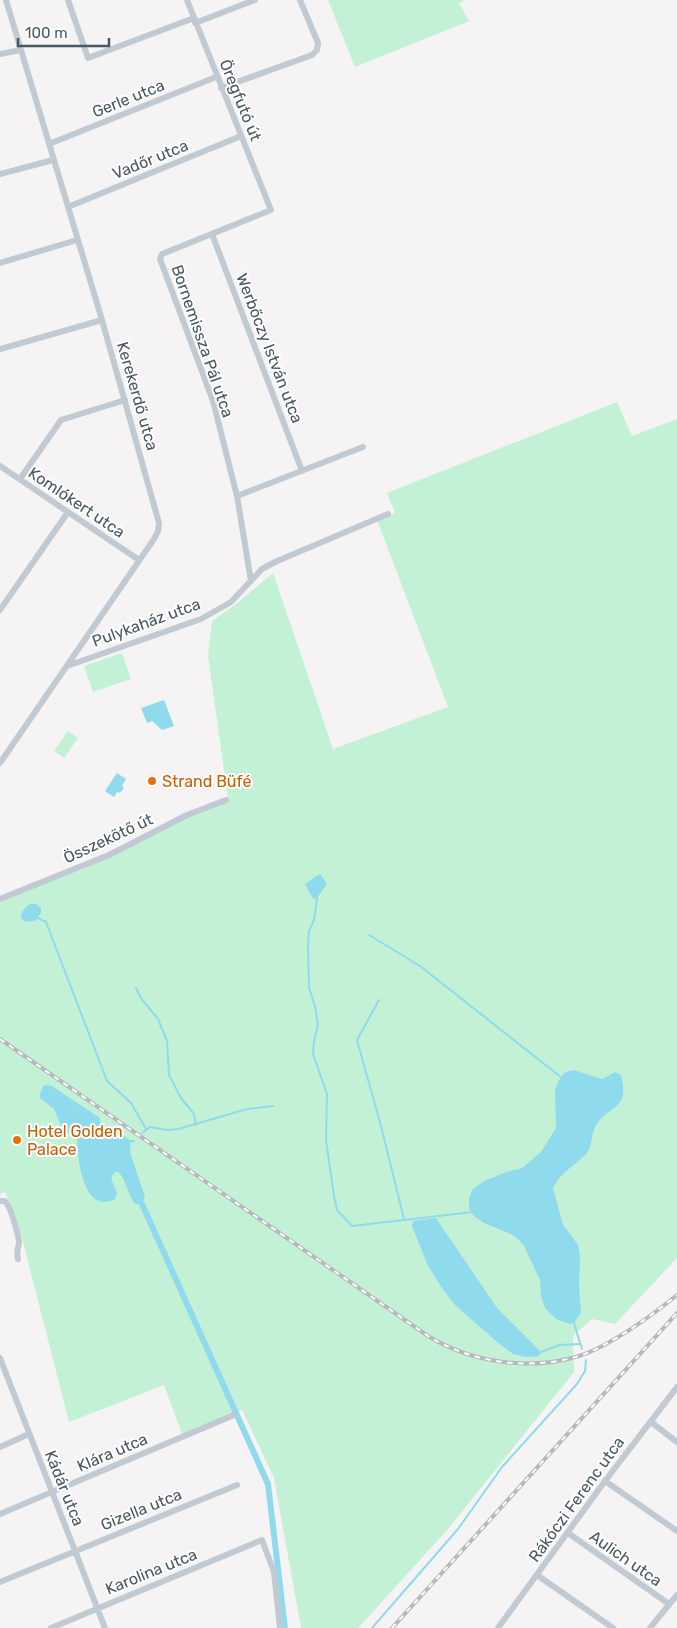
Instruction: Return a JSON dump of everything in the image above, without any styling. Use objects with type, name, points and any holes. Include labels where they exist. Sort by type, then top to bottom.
[{"type":"street","name":"Kerekerdő utca","points":[[0,763],[154,539],[159,523],[102,320],[6,0]]},
{"type":"street","points":[[68,0],[88,58],[255,0]]},
{"type":"street","name":"Öregfutó út","points":[[187,0],[216,77],[271,210]]},
{"type":"street","points":[[221,88],[312,55],[317,50],[318,43],[300,0]]},
{"type":"street","points":[[0,54],[21,50]]},
{"type":"street","name":"Gerle utca","points":[[49,144],[216,77]]},
{"type":"street","name":"Vadőr utca","points":[[68,207],[241,136]]},
{"type":"street","points":[[0,174],[53,160]]},
{"type":"street","name":"Bornemissza Pál utca","points":[[251,581],[236,496],[213,401],[160,259],[162,254],[271,210]]},
{"type":"street","name":"Werbőczy István utca","points":[[212,234],[302,472]]},
{"type":"street","points":[[0,263],[77,240]]},
{"type":"street","points":[[0,356],[2,349],[102,320]]},
{"type":"street","points":[[20,479],[61,420],[125,400]]},
{"type":"street","points":[[236,496],[363,447]]},
{"type":"street","name":"Komlókert utca","points":[[0,466],[139,560]]},
{"type":"street","points":[[0,610],[68,512]]},
{"type":"street","name":"Pulykaház utca","points":[[67,666],[200,618],[231,602],[262,570],[274,562],[388,514]]},
{"type":"street","name":"Összekötő út","points":[[0,899],[127,847],[187,815],[226,800]]},
{"type":"street","points":[[0,1200],[8,1204],[14,1222],[19,1241],[16,1250],[18,1258]]},
{"type":"street","name":"Kádár utca","points":[[0,1358],[3,1379],[29,1434],[105,1628]]},
{"type":"street","name":"Rákóczi Ferenc utca","points":[[498,1628],[605,1481],[677,1387]]},
{"type":"street","name":"Klára utca","points":[[0,1514],[234,1415]]},
{"type":"street","points":[[651,1422],[677,1442]]},
{"type":"street","points":[[0,1446],[29,1434]]},
{"type":"street","points":[[605,1481],[677,1531]]},
{"type":"street","name":"Gizella utca","points":[[0,1582],[237,1485]]},
{"type":"street","name":"Aulich utca","points":[[568,1534],[669,1604]]},
{"type":"street","name":"Karolina utca","points":[[51,1628],[262,1540],[274,1572],[280,1628]]},
{"type":"street","points":[[537,1575],[613,1628]]},
{"type":"street","points":[[650,1628],[677,1595]]},
{"type":"green space","points":[[328,0],[467,0],[459,3],[469,21],[355,67]]},
{"type":"green space","points":[[617,402],[632,436],[677,419],[677,1258],[615,1324],[592,1319],[573,1336],[574,1372],[448,1529],[358,1628],[301,1628],[274,1478],[242,1410],[182,1434],[164,1385],[69,1422],[21,1234],[5,1192],[0,1194],[0,899],[54,878],[228,798],[208,656],[212,621],[235,605],[273,573],[333,749],[448,707],[377,520],[395,513],[387,493]]},
{"type":"green space","points":[[122,653],[131,679],[93,692],[84,666]]},
{"type":"green space","points":[[68,731],[78,738],[64,758],[54,751]]},
{"type":"water","points":[[164,700],[174,726],[162,730],[152,721],[147,723],[141,708]]},
{"type":"water","points":[[117,773],[126,779],[122,786],[124,788],[120,793],[117,792],[114,797],[105,791]]},
{"type":"water","points":[[321,875],[327,884],[317,898],[313,899],[305,884]]},
{"type":"water","points":[[30,904],[36,904],[41,908],[41,913],[35,921],[25,921],[21,917],[23,910]]},
{"type":"water","points":[[574,1070],[602,1079],[615,1072],[621,1075],[623,1096],[615,1108],[598,1122],[587,1152],[563,1174],[553,1188],[563,1225],[578,1245],[580,1256],[579,1286],[581,1313],[574,1323],[570,1324],[556,1319],[545,1308],[541,1296],[540,1280],[523,1244],[513,1235],[484,1223],[474,1216],[469,1208],[469,1198],[473,1189],[484,1181],[522,1168],[541,1152],[556,1128],[555,1089],[565,1072]]},
{"type":"water","points":[[43,1086],[52,1086],[100,1118],[100,1122],[104,1125],[131,1141],[130,1152],[145,1197],[142,1204],[135,1204],[123,1178],[118,1172],[115,1172],[111,1178],[117,1193],[115,1199],[104,1202],[96,1199],[89,1192],[84,1182],[78,1157],[77,1137],[72,1133],[64,1133],[54,1109],[39,1097]]},
{"type":"water","points":[[436,1218],[497,1308],[541,1352],[539,1356],[526,1357],[513,1354],[455,1305],[442,1288],[428,1266],[412,1226],[413,1221]]},
{"type":"waterway","points":[[317,898],[314,920],[309,931],[308,946],[309,988],[315,1006],[318,1025],[313,1054],[327,1094],[326,1140],[337,1210],[352,1226],[473,1212]]},
{"type":"waterway","points":[[38,918],[46,922],[107,1081],[131,1103],[146,1129]]},
{"type":"waterway","points":[[369,935],[420,966],[562,1078]]},
{"type":"waterway","points":[[136,988],[141,998],[158,1019],[167,1041],[169,1075],[181,1098],[194,1114],[196,1125]]},
{"type":"waterway","points":[[379,1000],[357,1040],[404,1219]]},
{"type":"waterway","points":[[142,1133],[150,1127],[167,1130],[178,1129],[247,1109],[273,1106]]},
{"type":"waterway","points":[[142,1204],[268,1484],[285,1628]]},
{"type":"waterway","points":[[573,1320],[582,1349]]},
{"type":"waterway","points":[[541,1352],[560,1345],[579,1344]]},
{"type":"waterway","points":[[372,1628],[458,1529],[502,1467],[577,1384],[585,1371],[586,1360]]},
{"type":"railway","points":[[0,1039],[428,1336],[463,1353],[502,1362],[521,1363],[560,1361],[579,1356],[591,1352],[616,1338],[656,1312],[677,1295]]},
{"type":"railway","points":[[392,1628],[677,1313]]},
{"type":"place","name":"Strand Büfé","points":[[152,781]]},
{"type":"place","name":"Hotel Golden Palace","points":[[17,1140]]}]
